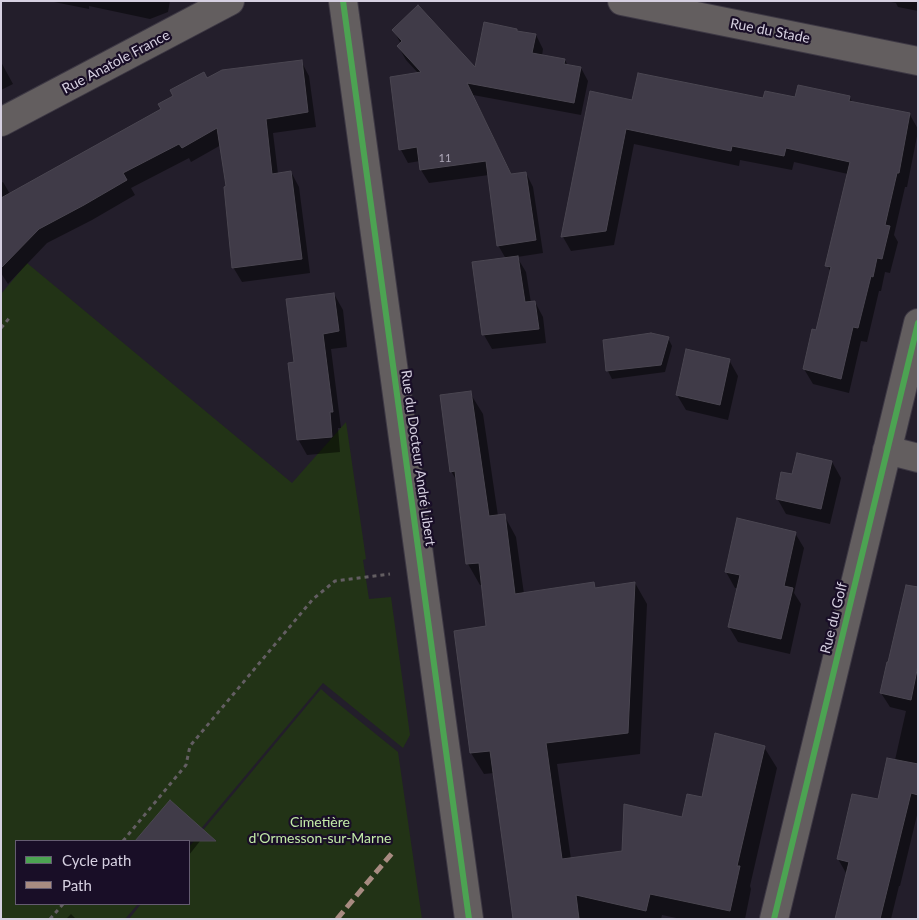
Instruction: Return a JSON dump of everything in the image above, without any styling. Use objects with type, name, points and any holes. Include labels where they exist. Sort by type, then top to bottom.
[{"type":"street","name":"Rue Anatole France","points":[[1,122],[230,1]]},
{"type":"street","name":"Rue du Docteur André Libert","points":[[343,1],[468,919]]},
{"type":"street","name":"Rue du Stade","points":[[622,1],[918,61]]},
{"type":"street","name":"Rue du Golf","points":[[774,919],[918,323]]},
{"type":"street","points":[[887,450],[918,458]]},
{"type":"path","points":[[1,328],[12,316]]},
{"type":"path","points":[[124,840],[186,765],[190,746],[313,599],[335,581],[421,570]]},
{"type":"path","points":[[50,919],[62,905]]},
{"type":"green space","points":[[27,263],[292,483],[346,422],[366,559],[363,560],[369,599],[391,597],[410,735],[403,748],[323,683],[190,842],[190,840],[15,840],[15,905],[137,905],[125,919],[1,919],[1,294]]},
{"type":"green space","name":"Cimetière d'Ormesson-sur-Marne","points":[[321,689],[398,752],[422,919],[129,919],[140,905],[190,905],[190,846]]},
{"type":"building","points":[[418,5],[475,67],[484,22],[536,34],[532,53],[565,59],[564,64],[581,67],[574,103],[467,83],[511,174],[526,172],[536,240],[497,246],[486,161],[420,170],[417,147],[399,150],[390,77],[421,72],[397,46],[402,41],[392,30]]},
{"type":"building","points":[[302,60],[308,112],[266,119],[272,174],[291,171],[302,259],[232,268],[224,187],[226,186],[217,128],[182,148],[179,144],[123,173],[127,180],[39,229],[1,268],[1,198],[161,109],[158,104],[173,96],[170,90],[204,72],[207,78],[222,70]]},
{"type":"building","points":[[638,73],[763,98],[765,91],[795,97],[798,85],[850,96],[849,101],[910,113],[899,173],[897,173],[885,225],[890,226],[882,259],[877,258],[858,328],[853,327],[841,379],[803,369],[812,329],[816,330],[831,267],[825,266],[850,162],[786,148],[784,156],[732,146],[731,151],[626,129],[606,231],[561,237],[590,91],[632,100]]},
{"type":"building","points":[[518,256],[525,302],[535,301],[539,329],[482,335],[472,262]]},
{"type":"building","points":[[334,293],[339,331],[323,334],[333,412],[330,412],[332,437],[297,440],[288,363],[294,362],[286,299]]},
{"type":"building","points":[[651,333],[669,337],[661,365],[606,371],[603,340]]},
{"type":"building","points":[[686,349],[730,359],[720,405],[676,395]]},
{"type":"building","points":[[471,391],[489,516],[505,514],[515,594],[594,582],[595,588],[635,582],[628,733],[546,743],[562,859],[622,851],[624,804],[682,817],[687,794],[702,797],[715,733],[765,746],[737,866],[740,866],[730,911],[650,894],[646,911],[576,895],[579,919],[513,919],[490,751],[470,753],[454,631],[486,626],[479,563],[466,564],[455,471],[450,472],[440,395]]},
{"type":"building","points":[[797,453],[832,461],[821,509],[776,499],[781,472],[792,474]]},
{"type":"building","points":[[737,518],[796,532],[784,586],[793,588],[781,639],[728,627],[740,575],[725,572]]},
{"type":"building","points":[[906,585],[918,587],[918,665],[911,700],[880,693]]},
{"type":"building","points":[[887,758],[918,764],[918,795],[911,793],[880,919],[835,919],[849,862],[837,859],[852,794],[878,799]]},
{"type":"building","points":[[170,800],[216,841],[190,840],[136,840]]},
{"type":"marked path","points":[[337,919],[393,852]]},
{"type":"cycle path","points":[[343,1],[469,919]]},
{"type":"cycle path","points":[[774,919],[918,323]]}]
